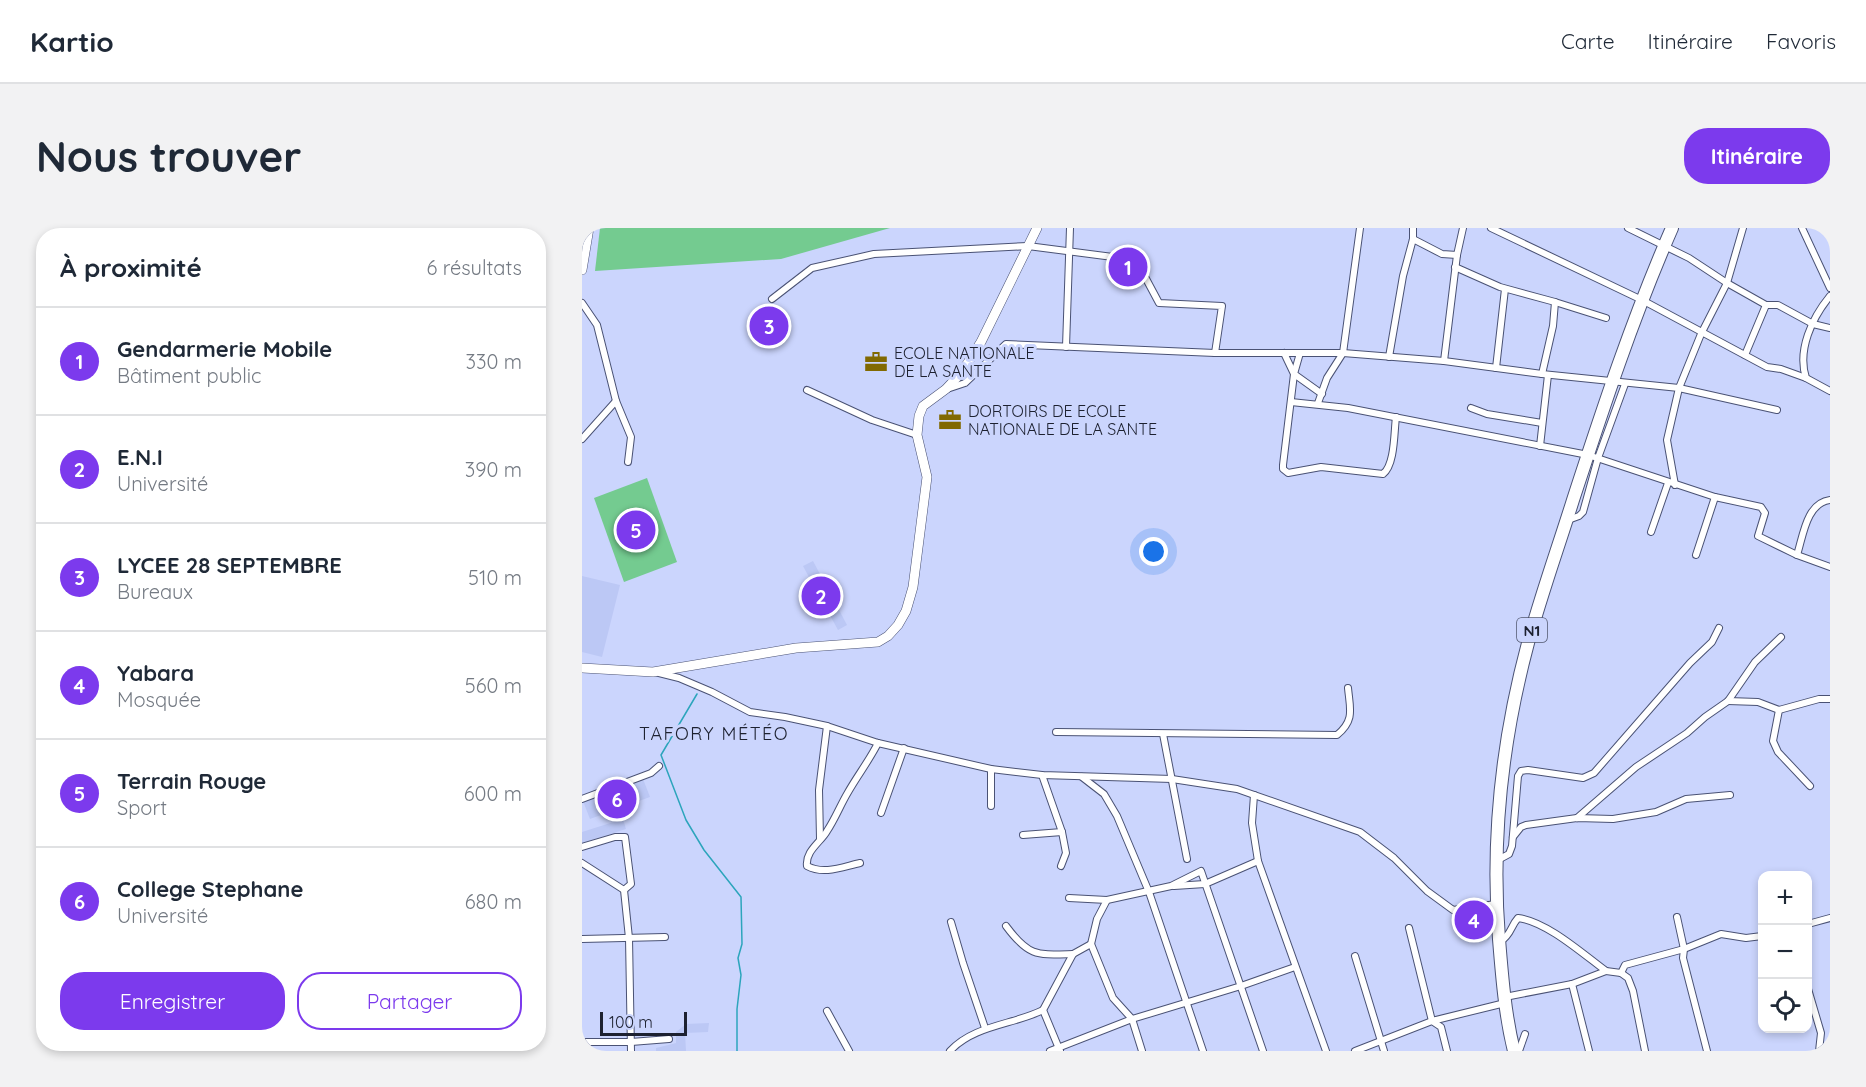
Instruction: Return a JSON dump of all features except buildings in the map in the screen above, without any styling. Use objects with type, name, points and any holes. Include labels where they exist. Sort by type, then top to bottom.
[{"type":"highway","name":"N1","points":[[1514,1051],[1505,1000],[1496,904],[1497,824],[1504,756],[1528,642],[1567,520],[1593,456],[1611,382],[1672,228]]},
{"type":"street","points":[[582,270],[589,228]]},
{"type":"street","points":[[653,672],[796,648],[878,642],[888,636],[898,625],[906,611],[913,587],[927,477],[917,435],[919,416],[923,406],[946,390],[962,372],[981,342],[1036,228]]},
{"type":"street","points":[[1066,347],[1070,228]]},
{"type":"street","points":[[1318,404],[1327,378],[1343,353],[1360,228]]},
{"type":"street","points":[[1389,357],[1402,276],[1413,239],[1413,228]]},
{"type":"street","points":[[1444,361],[1455,267],[1463,228]]},
{"type":"street","points":[[1491,228],[1642,300],[1767,367],[1781,369],[1806,378],[1830,391]]},
{"type":"street","points":[[1628,228],[1689,258],[1766,305],[1778,305],[1813,324],[1830,328]]},
{"type":"street","points":[[1802,228],[1830,288]]},
{"type":"street","points":[[1651,532],[1672,484],[1667,440],[1680,388],[1701,333],[1727,283],[1740,229]]},
{"type":"street","points":[[1413,239],[1442,254],[1457,255]]},
{"type":"street","points":[[772,298],[812,268],[874,254],[1028,246],[1136,260],[1159,303],[1222,306],[1215,353]]},
{"type":"street","points":[[1455,267],[1505,289],[1606,318]]},
{"type":"street","points":[[1496,368],[1505,289]]},
{"type":"street","points":[[1806,378],[1803,359],[1807,337],[1820,309],[1830,296]]},
{"type":"street","points":[[1540,446],[1545,375],[1555,302]]},
{"type":"street","points":[[582,303],[597,325],[616,401],[631,437],[628,462]]},
{"type":"street","points":[[1745,355],[1766,305]]},
{"type":"street","points":[[946,390],[965,383],[1006,344],[1118,347],[1215,353],[1343,353],[1444,361],[1545,375],[1680,388],[1777,410]]},
{"type":"street","points":[[1284,353],[1294,374],[1322,394]]},
{"type":"street","points":[[1300,353],[1294,374],[1283,465],[1283,469],[1288,473],[1321,466],[1383,474],[1387,471],[1391,459],[1396,417]]},
{"type":"street","points":[[1593,456],[1625,384]]},
{"type":"street","points":[[807,390],[872,420],[917,435]]},
{"type":"street","points":[[582,439],[616,401]]},
{"type":"street","points":[[1291,402],[1318,404],[1396,417],[1593,456],[1672,484],[1715,497],[1761,507],[1765,513],[1758,536],[1797,555],[1830,567]]},
{"type":"street","points":[[1471,408],[1487,414],[1542,423]]},
{"type":"street","points":[[1696,555],[1715,497]]},
{"type":"street","points":[[1797,555],[1810,512],[1826,500],[1830,500]]},
{"type":"street","points":[[1496,861],[1509,854],[1517,825],[1518,776],[1521,771],[1583,778],[1594,773],[1690,663],[1712,642],[1719,628]]},
{"type":"street","points":[[1577,818],[1636,767],[1687,733],[1728,700],[1755,662],[1781,637]]},
{"type":"street","points":[[582,668],[653,672],[687,681],[750,712],[827,726],[878,743],[991,769],[1042,775],[1172,779],[1237,789],[1360,832],[1394,858],[1426,891],[1454,910],[1496,904]]},
{"type":"street","points":[[1056,732],[1337,735],[1347,727],[1350,720],[1348,688]]},
{"type":"street","points":[[1728,700],[1758,702],[1779,710],[1819,699],[1830,699]]},
{"type":"street","points":[[1779,710],[1773,741],[1778,752],[1810,786]]},
{"type":"street","points":[[820,839],[819,790],[827,726]]},
{"type":"street","points":[[1163,734],[1187,859]]},
{"type":"street","points":[[860,863],[830,870],[813,869],[807,866],[806,862],[814,845],[826,834],[846,795],[871,758],[878,743]]},
{"type":"street","points":[[881,813],[904,748]]},
{"type":"street","points":[[582,799],[651,772],[659,766]]},
{"type":"street","points":[[991,769],[991,806]]},
{"type":"street","points":[[1042,775],[1062,832],[1066,853],[1061,866]]},
{"type":"street","points":[[1082,777],[1109,800],[1149,892],[1203,1051]]},
{"type":"street","points":[[1254,795],[1252,823],[1258,861],[1326,1051]]},
{"type":"street","points":[[1517,825],[1577,818],[1613,819],[1656,812],[1686,800],[1730,795]]},
{"type":"street","points":[[1023,835],[1062,832]]},
{"type":"street","points":[[582,847],[615,837],[625,837],[631,884],[624,890]]},
{"type":"street","points":[[1171,886],[1205,884],[1258,861]]},
{"type":"street","points":[[582,863],[624,890]]},
{"type":"street","points":[[1069,898],[1107,900],[1149,892],[1171,886],[1201,871],[1263,1051]]},
{"type":"street","points":[[624,890],[629,938],[631,1051]]},
{"type":"street","points":[[1107,900],[1097,920],[1091,944],[1113,999],[1132,1019],[1142,1051]]},
{"type":"street","points":[[1677,917],[1684,948],[1683,958],[1707,1051]]},
{"type":"street","points":[[1499,942],[1510,936],[1514,922],[1518,918],[1529,919],[1606,971],[1621,973],[1628,978]]},
{"type":"street","points":[[1812,923],[1830,918]]},
{"type":"street","points":[[951,922],[986,1028]]},
{"type":"street","points":[[1006,926],[1027,950],[1040,955],[1073,954],[1091,944]]},
{"type":"street","points":[[1409,928],[1432,1021],[1441,1027],[1447,1051]]},
{"type":"street","points":[[1621,973],[1625,965],[1684,948],[1721,934],[1746,938],[1758,936]]},
{"type":"street","points":[[582,939],[665,937]]},
{"type":"street","points":[[950,1051],[958,1043],[986,1028],[1027,1018],[1043,1010],[1073,954]]},
{"type":"street","points":[[1355,956],[1384,1051]]},
{"type":"street","points":[[1625,965],[1646,1051]]},
{"type":"street","points":[[1050,1051],[1132,1019],[1295,967]]},
{"type":"street","points":[[1355,1051],[1432,1021],[1572,984],[1606,971]]},
{"type":"street","points":[[1572,984],[1589,1051]]},
{"type":"street","points":[[1812,1002],[1821,1033],[1819,1051]]},
{"type":"street","points":[[1043,1010],[1060,1049]]},
{"type":"street","points":[[827,1011],[849,1051]]},
{"type":"street","points":[[1519,1051],[1525,1034]]},
{"type":"street","points":[[582,1042],[669,1039]]},
{"type":"shaded area","points":[[813,561],[847,625],[838,630],[826,608],[811,615],[803,600],[817,592],[803,566]]},
{"type":"shaded area","points":[[582,576],[620,585],[602,657],[582,652]]},
{"type":"shaded area","points":[[643,779],[650,797],[590,819],[583,801]]},
{"type":"shaded area","points":[[623,819],[626,829],[582,843],[582,832]]},
{"type":"shaded area","points":[[709,1023],[708,1032],[685,1033],[686,1051],[656,1051],[656,1048],[676,1043],[676,1032],[686,1024]]},
{"type":"green space","points":[[600,228],[890,228],[781,259],[595,271]]},
{"type":"green space","points":[[647,478],[677,562],[624,582],[594,498]]},
{"type":"waterway","points":[[697,694],[661,755],[686,820],[704,850],[741,897],[742,944],[738,958],[741,975],[737,1009],[737,1051]]},
{"type":"place","name":"Gendarmerie Mobile","points":[[1128,267]]},
{"type":"place","name":"LYCEE 28 SEPTEMBRE","points":[[769,326]]},
{"type":"place","name":"ECOLE NATIONALE DE LA SANTE","points":[[876,362]]},
{"type":"place","name":"DORTOIRS DE ECOLE NATIONALE DE LA SANTE","points":[[950,420]]},
{"type":"place","name":"Terrain Rouge","points":[[636,530]]},
{"type":"place","name":"E.N.I","points":[[821,596]]},
{"type":"place","name":"College Stephane","points":[[617,799]]},
{"type":"place","name":"Yabara","points":[[1474,920]]},
{"type":"district","name":"TAFORY MÉTÉO","points":[[714,733]]}]
